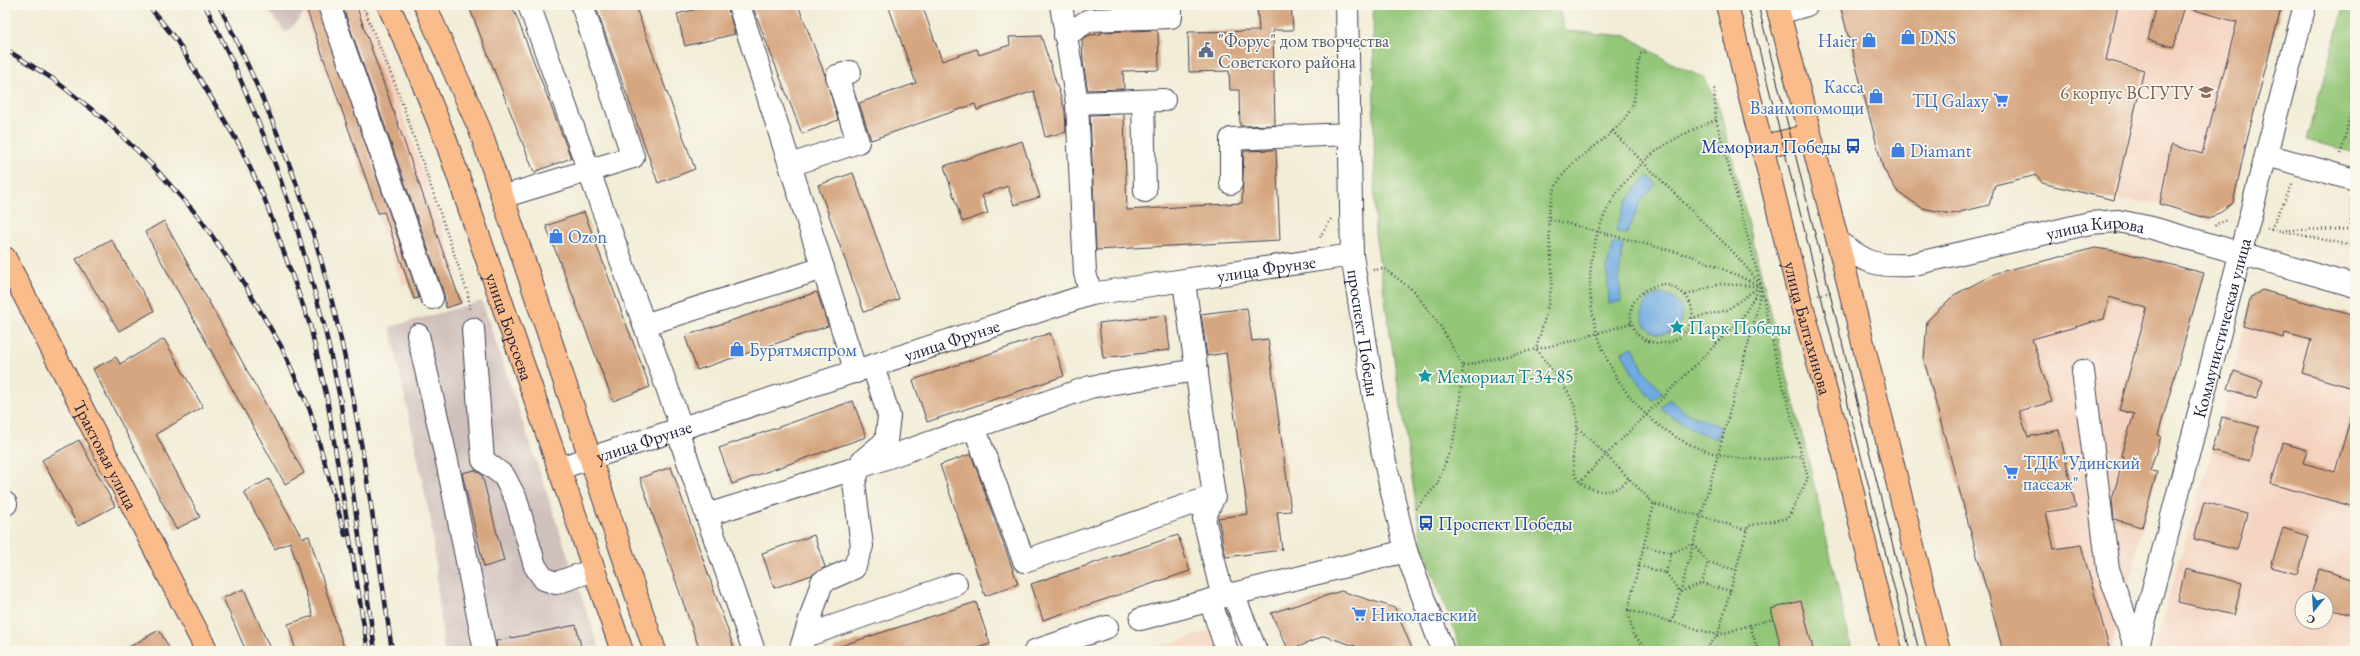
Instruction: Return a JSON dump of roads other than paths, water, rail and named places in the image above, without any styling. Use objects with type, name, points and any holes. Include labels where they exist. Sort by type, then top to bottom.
[{"type":"main road","name":"улица Борсоева","points":[[388,5],[409,49],[445,138],[622,651]]},
{"type":"main road","name":"улица Борсоева","points":[[425,5],[480,130],[655,651]]},
{"type":"main road","name":"улица Балтахинова","points":[[1727,5],[1761,147],[1843,452],[1891,651]]},
{"type":"main road","points":[[1778,9],[1838,242],[1939,651]]},
{"type":"main road","points":[[1761,147],[1810,134]]},
{"type":"main road","name":"Трактовая улица","points":[[5,258],[207,651]]},
{"type":"street","points":[[329,5],[432,298]]},
{"type":"street","points":[[529,5],[644,325],[754,651]]},
{"type":"street","points":[[502,197],[633,157],[582,5]]},
{"type":"street","points":[[739,5],[823,268],[864,369],[889,416],[886,441],[862,460],[854,483],[862,546],[854,568],[822,582],[803,643]]},
{"type":"street","points":[[1061,5],[1077,103],[1085,273],[1091,294]]},
{"type":"street","points":[[1065,36],[1089,13],[1171,17],[1171,5]]},
{"type":"street","name":"проспект Победы","points":[[1347,5],[1352,255],[1382,449],[1406,551],[1443,651]]},
{"type":"street","points":[[1778,9],[1807,5]]},
{"type":"street","name":"Коммунистическая улица","points":[[2137,651],[2242,255],[2305,5]]},
{"type":"street","points":[[791,165],[858,142],[837,76],[850,72]]},
{"type":"street","points":[[1077,103],[1153,100],[1145,191]]},
{"type":"street","points":[[1231,183],[1231,139],[1350,134]]},
{"type":"street","points":[[2267,156],[2355,180]]},
{"type":"street","name":"улица Кирова","points":[[1838,242],[1865,262],[1888,266],[1910,265],[2090,223],[2118,221],[2152,228],[2242,255],[2355,286]]},
{"type":"street","name":"улица Фрунзе","points":[[560,468],[1091,294],[1184,282],[1352,255]]},
{"type":"street","points":[[644,325],[823,268]]},
{"type":"street","points":[[1184,282],[1214,496],[1204,519],[1220,586],[1225,592],[1233,594]]},
{"type":"street","points":[[473,330],[483,460]]},
{"type":"street","points":[[418,335],[448,466],[485,651]]},
{"type":"street","points":[[707,515],[860,467],[1090,387],[1197,370]]},
{"type":"street","points":[[2083,371],[2108,569],[2137,651]]},
{"type":"street","points":[[974,428],[1024,561],[1214,496]]},
{"type":"street","points":[[448,466],[483,460],[504,476],[516,500],[535,566],[544,579],[556,583],[594,570]]},
{"type":"street","points":[[1141,619],[1233,594],[1406,551]]},
{"type":"street","points":[[803,643],[956,584]]},
{"type":"street","points":[[1233,594],[1256,651]]},
{"type":"street","points":[[1210,600],[1227,651]]},
{"type":"street","points":[[1035,651],[1107,627]]},
{"type":"water","points":[[1649,176],[1656,184],[1640,203],[1627,234],[1616,232],[1624,208],[1632,194]]},
{"type":"water","points":[[1613,242],[1623,245],[1619,277],[1621,301],[1609,304],[1607,269]]},
{"type":"water","points":[[1662,294],[1670,296],[1676,300],[1680,306],[1682,314],[1680,322],[1676,328],[1670,332],[1662,334],[1654,332],[1648,328],[1644,322],[1642,314],[1644,306],[1648,300],[1654,296]]},
{"type":"water","points":[[1633,347],[1644,371],[1662,392],[1653,400],[1635,378],[1622,352]]},
{"type":"water","points":[[1669,399],[1688,414],[1721,427],[1717,439],[1687,426],[1661,408]]},
{"type":"tram line","points":[[1748,5],[1910,651]]},
{"type":"tram line","points":[[1758,5],[1919,651]]},
{"type":"railway","points":[[148,5],[177,41],[240,146],[265,200],[310,325],[327,398],[368,651]]},
{"type":"railway","points":[[205,5],[236,69],[271,153],[294,218],[324,325],[340,398],[375,651]]},
{"type":"railway","points":[[219,5],[244,56],[278,134],[298,187],[323,267],[349,375],[359,430],[392,651]]},
{"type":"railway","points":[[5,49],[53,79],[104,119],[153,166],[199,217],[237,272],[281,346],[310,410],[345,535]]},
{"type":"place","name":"DNS","points":[[1908,37]]},
{"type":"place","name":"Haier","points":[[1869,40]]},
{"type":"place","name":"\"Форус\" дом творчества Советского района","points":[[1206,50]]},
{"type":"place","name":"6 корпус ВСГУТУ","points":[[2206,92]]},
{"type":"place","name":"Касса Взаимопомощи","points":[[1876,96]]},
{"type":"place","name":"ТЦ Galaxy","points":[[2001,100]]},
{"type":"place","name":"Мемориал Победы","points":[[1853,146]]},
{"type":"place","name":"Diamant","points":[[1898,150]]},
{"type":"place","name":"Ozon","points":[[556,236]]},
{"type":"place","name":"Парк Победы","points":[[1677,327]]},
{"type":"place","name":"Бурятмяспром","points":[[737,349]]},
{"type":"place","name":"Мемориал Т-34-85","points":[[1425,376]]},
{"type":"place","name":"ТДК \"Удинский пассаж\"","points":[[2011,472]]},
{"type":"place","name":"Проспект Победы","points":[[1426,523]]},
{"type":"place","name":"Николаевский","points":[[1359,614]]}]
